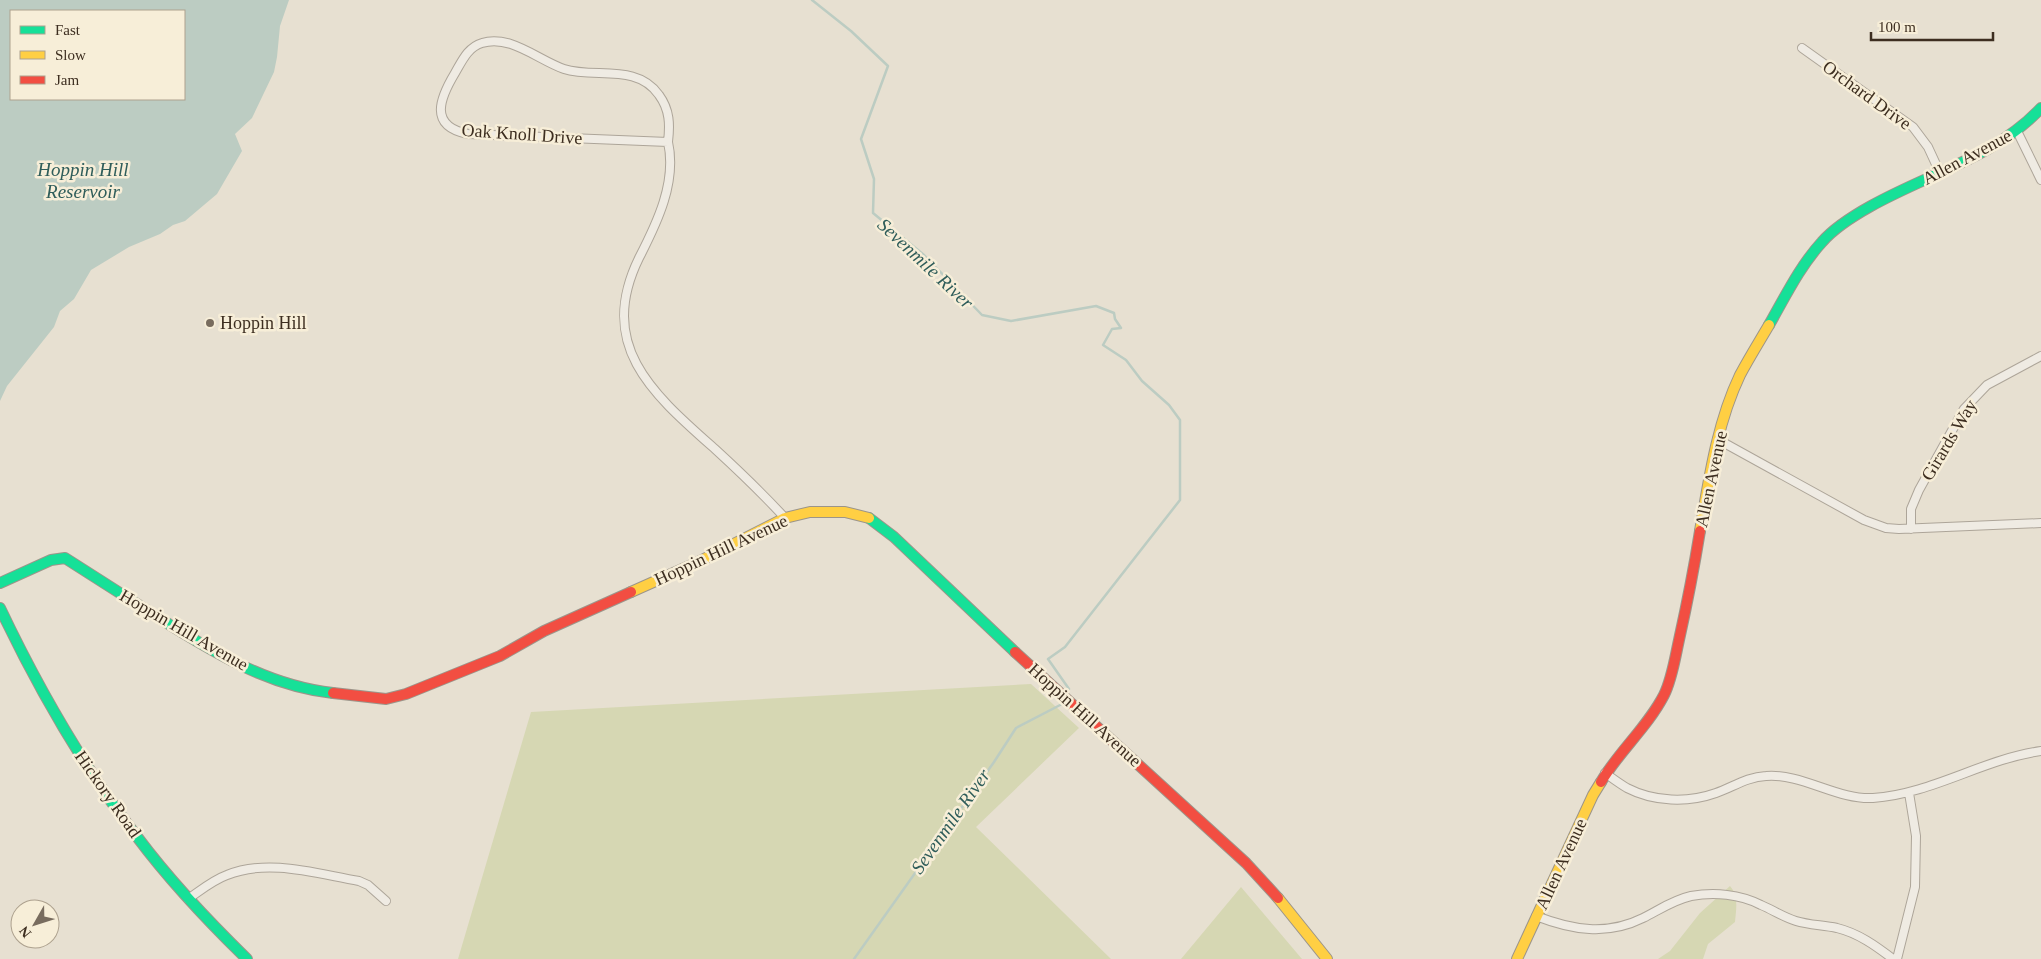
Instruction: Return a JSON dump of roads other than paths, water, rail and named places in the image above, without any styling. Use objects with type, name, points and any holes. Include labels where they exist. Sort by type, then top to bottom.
[{"type":"street","name":"Oak Knoll Drive","points":[[668,142],[468,134],[458,132],[449,127],[440,113],[440,102],[446,88],[469,50],[479,44],[498,41],[569,70],[625,75],[643,80],[658,93],[666,108],[670,128],[668,142],[670,172],[658,219],[636,265],[628,287],[623,314],[631,355],[660,397],[758,489],[785,518]]},
{"type":"street","name":"Orchard Drive","points":[[1802,48],[1913,127],[1928,147],[1940,173]]},
{"type":"street","name":"Allen Avenue","points":[[1517,959],[1593,794],[1618,755],[1647,722],[1667,687],[1692,582],[1705,498],[1718,439],[1736,384],[1812,252],[1822,240],[1850,217],[1890,196],[1973,158],[2032,120],[2041,108]]},
{"type":"street","points":[[2016,131],[2041,180]]},
{"type":"street","name":"Girards Way","points":[[1911,529],[1911,509],[1916,495],[1964,409],[1989,384],[2041,356]]},
{"type":"street","points":[[1718,439],[1864,520],[1886,528],[1911,529],[2041,523]]},
{"type":"street","name":"Hoppin Hill Avenue","points":[[0,583],[51,560],[65,558],[210,650],[246,668],[267,677],[313,691],[386,699],[406,694],[500,656],[544,631],[696,563],[785,518],[810,512],[845,512],[866,517],[885,529],[1246,863],[1289,910],[1327,959]]},
{"type":"street","name":"Hickory Road","points":[[0,608],[37,683],[74,745],[130,827],[188,899],[247,959]]},
{"type":"street","points":[[1605,773],[1628,788],[1656,798],[1690,801],[1716,793],[1745,780],[1766,776],[1793,779],[1841,793],[1872,798],[1909,793],[2010,757],[2041,751]]},
{"type":"street","points":[[1536,916],[1568,927],[1589,930],[1607,929],[1633,922],[1679,899],[1700,895],[1726,894],[1756,902],[1794,921],[1848,932],[1874,945],[1895,959],[1916,887],[1916,836],[1909,793]]},
{"type":"street","points":[[188,899],[209,884],[228,874],[262,867],[279,867],[359,881],[368,884],[386,901]]},
{"type":"water","name":"Hoppin Hill Reservoir","points":[[0,0],[289,0],[280,26],[274,72],[252,118],[235,134],[242,151],[217,194],[185,221],[129,247],[91,270],[74,299],[60,311],[54,327],[7,386],[0,401]]},
{"type":"waterway","name":"Sevenmile River","points":[[812,0],[851,31],[888,66],[861,139],[874,179],[873,213],[924,255],[982,315],[1011,321],[1096,306],[1114,313],[1115,319],[1121,328],[1112,329],[1103,345],[1126,360],[1142,381],[1169,405],[1180,420],[1180,500],[1065,647],[1048,659],[1069,689]]},
{"type":"waterway","name":"Sevenmile River","points":[[854,959],[994,762],[1016,728],[1064,703]]},
{"type":"place","name":"Hoppin Hill","points":[[210,323]]}]
